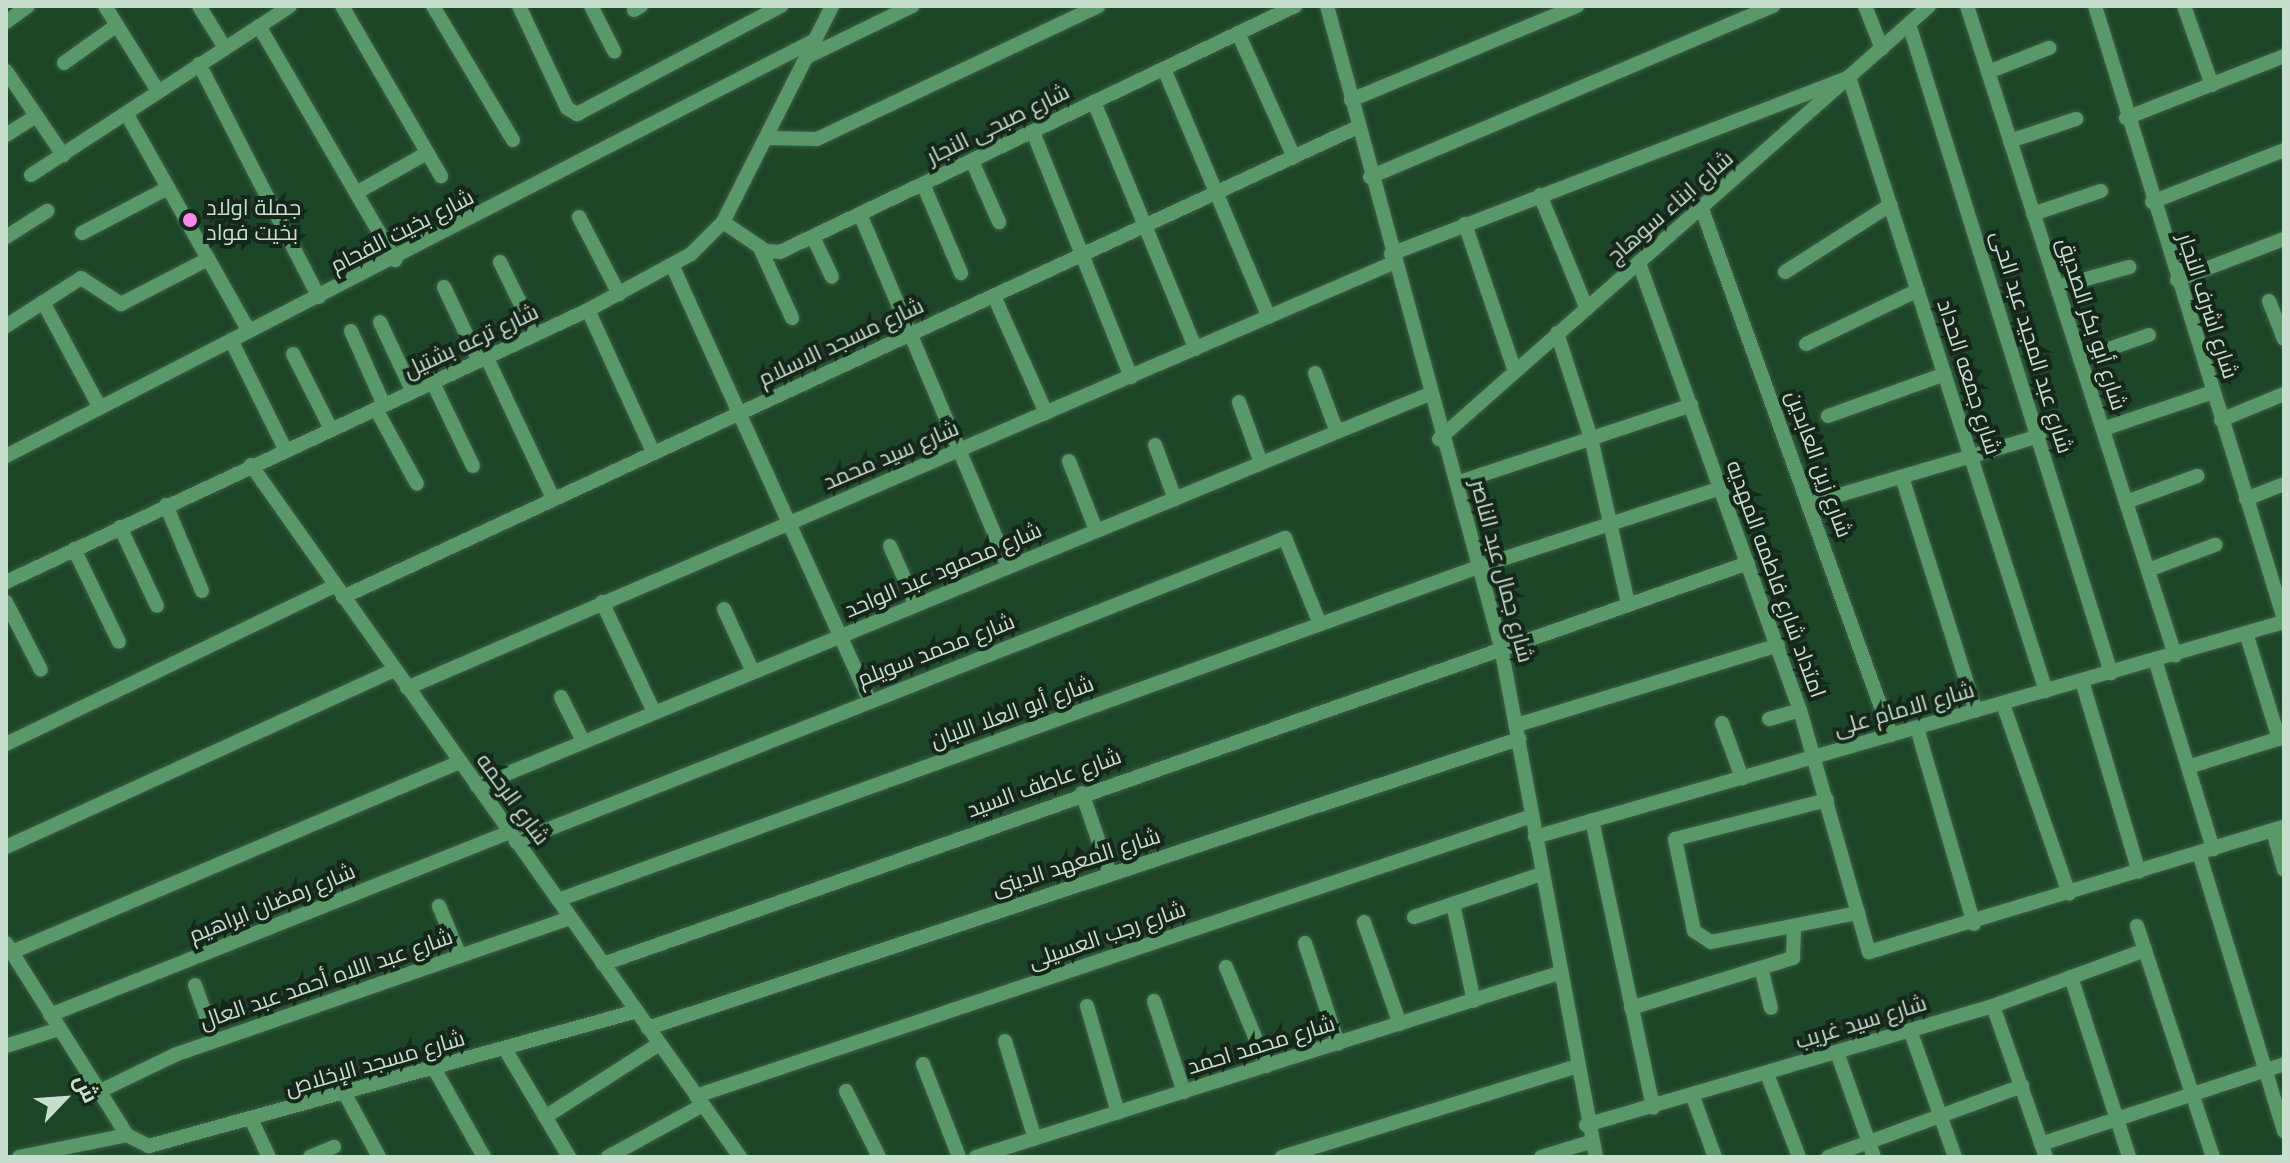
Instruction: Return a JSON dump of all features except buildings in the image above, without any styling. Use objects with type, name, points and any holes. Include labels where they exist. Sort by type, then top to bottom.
[{"type":"street","points":[[6,22],[28,6]]},
{"type":"street","points":[[105,6],[158,91]]},
{"type":"street","points":[[199,6],[225,48]]},
{"type":"street","points":[[31,175],[225,48],[264,17],[290,6]]},
{"type":"street","points":[[342,6],[441,176]]},
{"type":"street","points":[[433,6],[513,140]]},
{"type":"street","points":[[519,6],[567,108],[577,114],[781,6]]},
{"type":"street","points":[[591,6],[614,51]]},
{"type":"street","name":"شارع ترعه بشتيل","points":[[6,582],[285,449],[536,335],[672,265],[723,222],[832,6]]},
{"type":"street","points":[[807,57],[912,6]]},
{"type":"street","points":[[767,138],[817,139],[1098,6]]},
{"type":"street","name":"شارع صبحى النجار","points":[[760,248],[780,252],[1295,6]]},
{"type":"street","points":[[1351,100],[1577,6]]},
{"type":"street","points":[[1370,177],[1773,6]]},
{"type":"street","points":[[1865,6],[1882,49]]},
{"type":"street","name":"شارع ابناء سوهاج","points":[[1439,439],[1929,6]]},
{"type":"street","name":"شارع أبو بكر الصديق","points":[[1967,6],[2175,655]]},
{"type":"street","points":[[2184,6],[2212,85]]},
{"type":"street","name":"شارع اشرف النجار","points":[[2097,7],[2126,118],[2284,620]]},
{"type":"street","name":"شارع جمال عبد الناصر","points":[[1332,8],[1351,100],[1427,395],[1439,439],[1457,483],[1501,647],[1575,1067],[1586,1125],[1596,1157]]},
{"type":"street","points":[[264,17],[356,193],[395,260]]},
{"type":"street","name":"شارع عبد المجيد عبد الحى","points":[[1909,24],[2111,673]]},
{"type":"street","points":[[64,63],[117,25]]},
{"type":"street","points":[[1238,33],[1294,157]]},
{"type":"street","name":"شارع بخيت الفحام","points":[[6,456],[99,406],[395,260],[815,40]]},
{"type":"street","points":[[1988,72],[2049,48]]},
{"type":"street","points":[[2126,118],[2284,56]]},
{"type":"street","points":[[199,64],[319,297]]},
{"type":"street","points":[[1164,69],[1269,317]]},
{"type":"street","points":[[6,71],[63,155]]},
{"type":"street","name":"شارع سيد محمد","points":[[407,688],[1269,317],[1465,224],[1849,77]]},
{"type":"street","name":"شارع جمعه الحداد","points":[[1849,77],[2046,691]]},
{"type":"street","points":[[1094,102],[1196,349]]},
{"type":"street","points":[[126,113],[249,331]]},
{"type":"street","points":[[6,135],[36,116]]},
{"type":"street","points":[[2010,141],[2076,119]]},
{"type":"street","name":"شارع مسجد الاسلام","points":[[6,744],[553,498],[1358,127]]},
{"type":"street","points":[[1033,132],[1131,377]]},
{"type":"street","points":[[2152,202],[2284,150]]},
{"type":"street","points":[[356,193],[427,153]]},
{"type":"street","points":[[972,161],[999,222]]},
{"type":"street","points":[[923,184],[961,273]]},
{"type":"street","points":[[82,233],[168,188]]},
{"type":"street","points":[[2033,214],[2101,191]]},
{"type":"street","points":[[1540,195],[1587,309]]},
{"type":"street","points":[[1785,272],[1890,205]]},
{"type":"street","name":"شارع زين العابدين","points":[[1702,209],[1812,503],[1891,735]]},
{"type":"street","points":[[6,237],[47,211]]},
{"type":"street","points":[[860,214],[1008,566]]},
{"type":"street","points":[[579,217],[619,294]]},
{"type":"street","points":[[723,222],[760,248],[792,318]]},
{"type":"street","points":[[1465,224],[1515,372]]},
{"type":"street","points":[[813,237],[832,277]]},
{"type":"street","points":[[2177,280],[2284,239]]},
{"type":"street","points":[[6,326],[43,302],[90,278],[121,304],[208,259]]},
{"type":"street","points":[[500,262],[536,335]]},
{"type":"street","name":"امتداد شارع فاطمه المهديه","points":[[1639,263],[1800,710],[1868,949],[1877,953],[1974,924]]},
{"type":"street","points":[[672,265],[869,700]]},
{"type":"street","points":[[2057,287],[2129,267]]},
{"type":"street","points":[[444,287],[553,498]]},
{"type":"street","points":[[1806,344],[1918,290]]},
{"type":"street","points":[[994,296],[1046,413]]},
{"type":"street","points":[[2269,301],[2284,339]]},
{"type":"street","points":[[43,302],[99,406]]},
{"type":"street","points":[[588,310],[653,452]]},
{"type":"street","points":[[380,322],[413,392]]},
{"type":"street","points":[[351,331],[380,407],[417,484]]},
{"type":"street","points":[[1557,333],[1591,438],[1628,604]]},
{"type":"street","points":[[2080,359],[2149,335]]},
{"type":"street","points":[[231,340],[285,449]]},
{"type":"street","points":[[293,354],[331,429]]},
{"type":"street","points":[[1315,373],[1337,432]]},
{"type":"street","points":[[1828,416],[1945,374]]},
{"type":"street","points":[[433,383],[473,466]]},
{"type":"street","points":[[2103,429],[2213,392]]},
{"type":"street","points":[[2221,420],[2284,394]]},
{"type":"street","name":"شارع محمود عبد الواحد","points":[[477,786],[1427,395]]},
{"type":"street","points":[[1239,402],[1261,463]]},
{"type":"street","points":[[1457,483],[1691,405]]},
{"type":"street","points":[[1812,503],[2039,436]]},
{"type":"street","points":[[1155,445],[1175,499]]},
{"type":"street","points":[[1069,461],[1096,530]]},
{"type":"street","name":"شارع الرحمه","points":[[251,465],[737,1156]]},
{"type":"street","points":[[2126,502],[2197,476]]},
{"type":"street","points":[[1902,477],[1976,711]]},
{"type":"street","points":[[2246,499],[2284,484]]},
{"type":"street","name":"شارع أبو العلا اللبان","points":[[558,900],[1481,566],[1721,488]]},
{"type":"street","points":[[166,505],[202,591]]},
{"type":"street","points":[[120,527],[157,606]]},
{"type":"street","name":"شارع محمد سويلم","points":[[513,837],[1285,538],[1320,624]]},
{"type":"street","points":[[2148,570],[2215,545]]},
{"type":"street","points":[[890,546],[916,605]]},
{"type":"street","points":[[74,549],[119,642]]},
{"type":"street","name":"شارع عاطف السيد","points":[[603,964],[1082,793],[1748,563]]},
{"type":"street","points":[[6,602],[41,670]]},
{"type":"street","points":[[602,602],[654,712]]},
{"type":"street","points":[[724,609],[753,672]]},
{"type":"street","name":"شارع الامام على","points":[[1535,837],[2175,655],[2284,620]]},
{"type":"street","points":[[2188,767],[2282,738],[2246,633]]},
{"type":"street","name":"شارع المعهد الدينى","points":[[648,1028],[1110,874],[1778,645]]},
{"type":"street","points":[[2155,660],[2188,767],[2206,851],[2284,1131]]},
{"type":"street","points":[[6,847],[394,670]]},
{"type":"street","points":[[2082,681],[2139,872]]},
{"type":"street","points":[[561,697],[583,741]]},
{"type":"street","points":[[2003,704],[2069,894]]},
{"type":"street","points":[[1769,719],[1800,710]]},
{"type":"street","points":[[1722,723],[1742,778]]},
{"type":"street","points":[[1917,728],[1974,924],[2278,829],[2284,869]]},
{"type":"street","points":[[19,1157],[84,1151],[127,1135],[9,947],[459,762]]},
{"type":"street","points":[[1082,793],[1110,874]]},
{"type":"street","points":[[1827,800],[1678,837],[1673,845],[1699,939],[1794,926],[1858,913]]},
{"type":"street","name":"شارع رجب العسيلى","points":[[608,1157],[700,1100],[1532,816]]},
{"type":"street","points":[[1592,820],[1653,1108]]},
{"type":"street","name":"شارع رمضان ابراهيم","points":[[50,1015],[513,837]]},
{"type":"street","points":[[1414,917],[1542,874]]},
{"type":"street","points":[[1453,904],[1474,1001]]},
{"type":"street","points":[[439,906],[460,956]]},
{"type":"street","name":"شارع عبد اللاه أحمد عبد العال","points":[[100,1091],[215,1041],[570,918]]},
{"type":"street","points":[[1364,922],[1400,1024]]},
{"type":"street","points":[[1631,1008],[1761,968],[1798,953],[1794,926]]},
{"type":"street","points":[[2137,926],[2213,1157]]},
{"type":"street","points":[[1305,943],[1338,1044]]},
{"type":"street","name":"شارع سيد غريب","points":[[1586,1125],[1693,1097],[1993,1006],[2145,950]]},
{"type":"street","points":[[1226,967],[1267,1066]]},
{"type":"street","points":[[1761,968],[1771,1008]]},
{"type":"street","name":"شارع محمد احمد","points":[[976,1157],[1559,973]]},
{"type":"street","points":[[2071,977],[2129,1157]]},
{"type":"street","points":[[195,985],[215,1041]]},
{"type":"street","points":[[1154,1001],[1184,1092]]},
{"type":"street","points":[[1087,1006],[1118,1113]]},
{"type":"street","points":[[1993,1006],[2043,1151],[2117,1120],[2284,1064]]},
{"type":"street","name":"شارع مسجد الإخلاص","points":[[127,1135],[163,1152],[252,1121],[637,1011]]},
{"type":"street","points":[[6,1046],[59,1029]]},
{"type":"street","points":[[1910,1030],[1955,1157]]},
{"type":"street","points":[[1005,1041],[1035,1139]]},
{"type":"street","points":[[545,1117],[659,1044]]},
{"type":"street","points":[[505,1049],[569,1157]]},
{"type":"street","points":[[1837,1052],[1874,1157]]},
{"type":"street","points":[[923,1064],[959,1157]]},
{"type":"street","points":[[1282,1157],[1575,1067]]},
{"type":"street","points":[[435,1070],[484,1157]]},
{"type":"street","points":[[1767,1074],[1799,1157]]},
{"type":"street","points":[[1828,1157],[2022,1086]]},
{"type":"street","points":[[846,1091],[879,1157]]},
{"type":"street","points":[[345,1094],[379,1157]]},
{"type":"street","points":[[1693,1097],[1715,1157]]},
{"type":"street","points":[[252,1121],[269,1157]]},
{"type":"street","points":[[1541,1157],[1590,1142]]},
{"type":"street","points":[[310,1157],[334,1147]]},
{"type":"place","name":"جملة اولاد بخيت فواد","points":[[190,220]]}]
